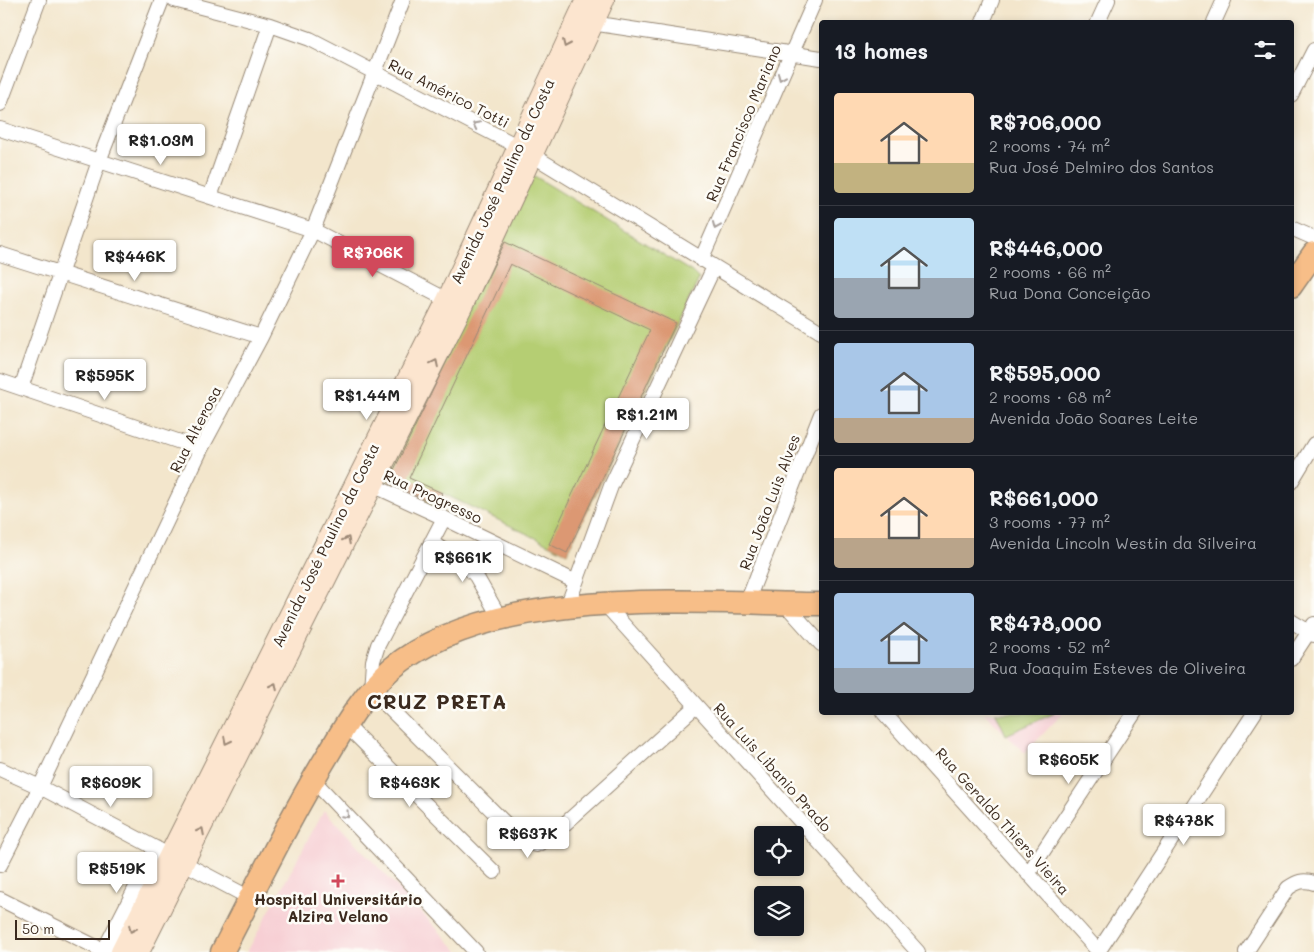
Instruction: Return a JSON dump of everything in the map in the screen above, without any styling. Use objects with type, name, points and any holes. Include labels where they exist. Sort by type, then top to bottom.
[{"type":"main road","name":"Avenida José Paulino da Costa","points":[[585,22],[586,0]]},
{"type":"main road","name":"Avenida José Paulino da Costa","points":[[109,952],[170,855],[366,483],[454,304],[585,22],[604,0]]},
{"type":"main road","points":[[1294,282],[1314,253]]},
{"type":"main road","points":[[222,952],[312,780],[346,725],[372,690],[392,669],[423,649],[472,625],[500,618],[567,607],[604,604],[747,602],[819,604]]},
{"type":"main road","name":"Avenida José Paulino da Costa","points":[[139,952],[170,855]]},
{"type":"street","points":[[0,104],[39,0]]},
{"type":"street","points":[[21,388],[99,161],[162,0]]},
{"type":"street","name":"Rua Américo Totti","points":[[174,0],[270,25],[310,39],[526,152],[819,331]]},
{"type":"street","name":"Rua Alterosa","points":[[0,866],[40,788],[201,449],[261,337],[313,230],[373,72],[403,0]]},
{"type":"street","name":"Rua Francisco Mariano","points":[[702,260],[815,0]]},
{"type":"street","points":[[984,20],[992,0]]},
{"type":"street","points":[[1099,20],[1108,0]]},
{"type":"street","points":[[1215,20],[1224,0]]},
{"type":"street","points":[[585,22],[819,58]]},
{"type":"street","points":[[210,197],[270,25]]},
{"type":"street","points":[[1294,89],[1314,50]]},
{"type":"street","points":[[0,128],[313,230],[454,304]]},
{"type":"street","points":[[1294,229],[1314,238]]},
{"type":"street","points":[[0,254],[261,337]]},
{"type":"street","points":[[567,607],[587,546],[625,452],[714,267]]},
{"type":"street","points":[[0,381],[201,449]]},
{"type":"street","name":"Rua João Luis Alves","points":[[747,602],[819,419]]},
{"type":"street","points":[[1294,477],[1314,444]]},
{"type":"street","name":"Rua Progresso","points":[[366,483],[444,518],[576,582]]},
{"type":"street","points":[[444,518],[378,645],[373,661],[372,690],[529,845],[536,845],[548,839],[696,706]]},
{"type":"street","points":[[431,542],[467,566],[476,576],[500,618]]},
{"type":"street","name":"Rua Luis Libanio Prado","points":[[604,604],[918,952]]},
{"type":"street","points":[[785,604],[819,642]]},
{"type":"street","points":[[1294,622],[1313,631],[1294,655]]},
{"type":"street","name":"Rua Geraldo Thiers Vieira","points":[[886,715],[1098,952]]},
{"type":"street","points":[[1028,874],[1133,715]]},
{"type":"street","points":[[1098,952],[1253,715]]},
{"type":"street","points":[[346,725],[494,872]]},
{"type":"street","points":[[0,769],[170,855],[250,898]]},
{"type":"street","points":[[312,780],[476,952]]},
{"type":"street","points":[[1246,952],[1288,888],[1296,882],[1306,880],[1314,883]]},
{"type":"street","points":[[0,899],[109,952]]},
{"type":"shaded area","points":[[986,715],[1061,715],[1025,753]]},
{"type":"shaded area","name":"Hospital Universitário Alzira Velano","points":[[324,810],[459,952],[247,952]]},
{"type":"green space","points":[[536,177],[692,272],[699,279],[567,553],[442,493],[434,510],[381,485],[528,181]]},
{"type":"green space","points":[[997,715],[1051,715],[1006,735]]},
{"type":"building","points":[[505,242],[676,323],[567,553],[549,544],[650,330],[510,264],[409,478],[442,493],[437,505],[388,482]]},
{"type":"place","name":"Hospital Universitário Alzira Velano","points":[[338,881]]},
{"type":"district","name":"CRUZ PRETA","points":[[437,701]]}]
